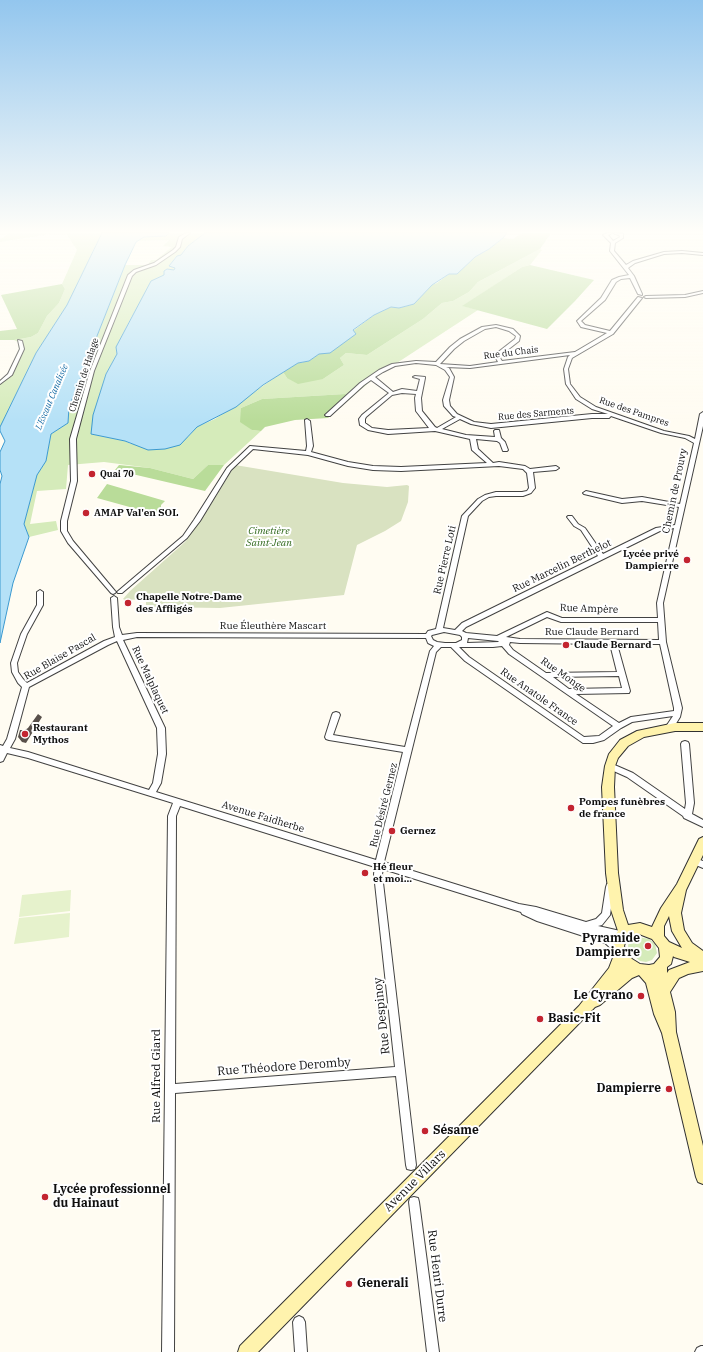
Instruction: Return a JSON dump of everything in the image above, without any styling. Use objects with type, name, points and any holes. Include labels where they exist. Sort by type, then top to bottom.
[{"type":"main road","points":[[623,934],[617,910],[612,874],[608,787],[610,766],[618,750],[632,738],[647,732],[669,728],[703,727]]},
{"type":"main road","points":[[703,842],[699,863],[665,912],[658,926],[667,954],[663,963],[661,975],[668,1012],[669,1032],[703,1177]]},
{"type":"main road","points":[[682,887],[675,913],[677,928],[686,944],[703,963]]},
{"type":"main road","points":[[669,1032],[661,1014],[652,980],[641,970],[627,963],[620,952],[619,941],[623,934],[630,930],[640,928],[650,931],[678,953],[703,963]]},
{"type":"main road","name":"Avenue Villars","points":[[584,1010],[615,971],[620,952]]},
{"type":"main road","points":[[641,970],[654,970],[663,963],[678,960],[703,963]]},
{"type":"main road","points":[[664,993],[666,985],[674,974],[703,963]]},
{"type":"main road","name":"Avenue Villars","points":[[246,1352],[584,1010],[627,974],[641,970]]},
{"type":"street","name":"Chemin de Halage","points":[[113,595],[70,542],[65,533],[64,521],[74,481],[73,441],[92,371],[122,296]]},
{"type":"street","points":[[604,296],[579,321],[584,326],[611,333]]},
{"type":"street","points":[[555,356],[568,362],[572,356],[611,333],[640,296]]},
{"type":"street","points":[[641,296],[681,296]]},
{"type":"street","points":[[439,430],[459,418],[450,411],[446,404],[456,374],[439,365],[452,348],[484,328],[496,326],[511,330],[518,336],[517,340],[499,354],[498,358],[501,363]]},
{"type":"street","points":[[0,383],[9,376],[19,356],[22,347],[20,341]]},
{"type":"street","name":"Rue du Chais","points":[[328,415],[342,400],[372,377],[388,368],[404,363],[420,362],[470,367],[578,352]]},
{"type":"street","name":"Rue des Pampres","points":[[568,362],[566,376],[570,389],[578,398],[594,408],[664,432],[682,436],[696,442]]},
{"type":"street","name":"Rue du Chais","points":[[456,374],[470,367]]},
{"type":"street","points":[[372,377],[392,393]]},
{"type":"street","points":[[415,377],[423,378],[417,400],[419,411],[433,429]]},
{"type":"street","points":[[419,393],[405,391],[392,393],[363,417],[362,422],[365,427],[377,431],[392,432],[433,429],[460,436],[498,439]]},
{"type":"street","points":[[592,416],[596,412],[594,408]]},
{"type":"street","name":"Chemin de Prouvy","points":[[677,713],[677,702],[663,642],[661,595],[678,526],[698,430],[703,414]]},
{"type":"street","name":"Rue des Sarments","points":[[459,418],[476,424],[502,426],[592,416],[623,418]]},
{"type":"street","points":[[307,421],[310,446],[308,453]]},
{"type":"street","points":[[682,436],[698,430]]},
{"type":"street","points":[[497,431],[498,439],[502,443],[505,450]]},
{"type":"street","points":[[474,438],[475,450],[491,464]]},
{"type":"street","points":[[113,595],[121,596],[120,592],[183,539],[197,521],[229,469],[252,447],[308,453],[353,465],[386,469],[417,469],[491,464],[522,468],[529,471],[556,468]]},
{"type":"street","name":"Rue Pierre Loti","points":[[439,631],[465,517],[480,500],[487,496],[496,494],[523,494],[529,492],[532,488],[531,474],[529,471]]},
{"type":"street","points":[[586,494],[622,501],[642,499],[682,506]]},
{"type":"street","points":[[570,517],[576,525],[583,529],[602,557]]},
{"type":"street","name":"Rue Marcelin Berthelot","points":[[458,631],[464,625],[658,530],[678,526]]},
{"type":"street","points":[[26,686],[20,681],[14,663],[24,634],[40,605],[40,592]]},
{"type":"street","name":"Rue Malplaquet","points":[[113,595],[116,627],[119,638],[161,728],[162,754],[157,783],[151,793]]},
{"type":"street","name":"Rue Ampère","points":[[501,641],[547,614],[561,620],[661,620]]},
{"type":"street","points":[[439,645],[431,642],[428,636],[432,632],[458,631],[465,635],[464,642],[455,645]]},
{"type":"street","name":"Rue Claude Bernard","points":[[465,635],[501,641]]},
{"type":"street","name":"Rue Éleuthère Mascart","points":[[119,638],[137,636],[428,636]]},
{"type":"street","name":"Rue Blaise Pascal","points":[[0,759],[3,749],[12,735],[26,686],[106,642],[119,638]]},
{"type":"street","name":"Rue Claude Bernard","points":[[439,645],[501,641],[663,642]]},
{"type":"street","name":"Rue Monge","points":[[501,641],[511,652],[618,726]]},
{"type":"street","points":[[568,691],[626,691],[613,642]]},
{"type":"street","name":"Rue Désiré Gernez","points":[[379,864],[433,651],[439,645]]},
{"type":"street","name":"Rue Anatole France","points":[[455,645],[467,659],[580,738],[589,740],[597,739],[618,726]]},
{"type":"street","points":[[544,675],[621,674]]},
{"type":"street","points":[[618,726],[641,718],[677,713]]},
{"type":"street","points":[[669,728],[677,713]]},
{"type":"street","name":"Rue Désiré Gernez","points":[[336,715],[329,737],[408,750]]},
{"type":"street","points":[[685,744],[690,803],[687,816]]},
{"type":"street","name":"Avenue Faidherbe","points":[[3,749],[151,793],[519,908],[536,911],[612,934],[623,934]]},
{"type":"street","points":[[610,766],[630,775],[687,816],[703,824]]},
{"type":"street","name":"Rue Alfred Giard","points":[[168,1352],[172,816],[178,802]]},
{"type":"street","name":"Rue Despinoy","points":[[379,864],[378,874],[411,1165]]},
{"type":"street","points":[[586,926],[599,922],[606,915],[612,874]]},
{"type":"street","name":"Avenue Faidherbe","points":[[519,908],[540,918],[608,940],[620,952]]},
{"type":"street","name":"Rue Théodore Deromby","points":[[170,1089],[400,1071]]},
{"type":"street","name":"Rue Henri Durre","points":[[414,1202],[433,1352]]},
{"type":"street","points":[[299,1322],[301,1352]]},
{"type":"green space","points":[[2,296],[62,296],[59,303],[47,316],[38,333],[31,337],[14,340],[0,340],[0,331],[17,329]]},
{"type":"green space","points":[[62,296],[71,296],[36,353],[0,427],[0,380],[7,375],[19,350],[18,342],[14,340],[31,337],[38,333],[47,316],[59,303]]},
{"type":"green space","points":[[113,296],[146,296],[132,316],[116,347],[117,354],[106,374],[91,434],[125,441],[131,444],[188,437],[197,427],[215,419],[283,372],[287,378],[323,379],[344,365],[340,358],[346,353],[367,355],[423,319],[442,303],[453,301],[462,296],[478,296],[463,306],[478,310],[377,376],[352,397],[345,394],[262,399],[241,408],[252,430],[261,431],[224,465],[208,465],[193,479],[150,468],[104,462],[68,465],[66,489],[37,491],[30,524],[56,521],[58,530],[29,537],[24,524],[37,475],[46,461],[51,434],[68,423],[69,407]]},
{"type":"green space","points":[[421,296],[462,296],[453,301],[442,303],[423,319],[367,355],[346,353],[340,358],[344,365],[323,379],[298,384],[287,378],[283,372],[298,363],[309,361],[356,334],[353,331],[374,315],[391,307],[399,308],[414,304]]},
{"type":"green space","points":[[477,296],[579,296],[547,329],[462,306]]},
{"type":"green space","points":[[345,394],[352,397],[328,418],[295,420],[265,427],[261,431],[252,430],[240,422],[241,408],[262,399]]},
{"type":"green space","points":[[119,465],[150,468],[193,479],[208,465],[224,465],[205,491],[115,470]]},
{"type":"green space","name":"Cimetière Saint-Jean","points":[[235,465],[343,483],[387,487],[407,485],[409,486],[408,502],[401,521],[357,545],[344,595],[220,608],[153,607],[153,605],[146,605],[146,599],[123,599],[185,542],[207,511]]},
{"type":"green space","points":[[107,484],[165,501],[161,505],[161,510],[155,514],[97,498]]},
{"type":"green space","points":[[71,890],[70,911],[19,917],[22,895]]},
{"type":"green space","points":[[70,913],[69,937],[14,944],[19,918]]},
{"type":"green space","points":[[639,937],[649,939],[655,944],[657,953],[652,960],[646,962],[640,961],[630,953],[628,946],[629,942],[634,938]]},
{"type":"water","name":"L'Escaut Canalisée","points":[[71,296],[113,296],[69,407],[68,423],[51,434],[46,461],[37,475],[24,524],[29,537],[13,583],[0,643],[0,484],[2,476],[0,470],[0,452],[5,441],[0,431],[0,427],[36,353]]},
{"type":"water","points":[[143,296],[421,296],[414,304],[399,308],[391,307],[374,315],[353,330],[356,334],[330,353],[319,354],[309,361],[298,363],[263,385],[236,407],[197,427],[180,445],[165,449],[148,450],[125,441],[91,434],[93,415],[106,374],[117,354],[116,347]]},
{"type":"building","name":"Restaurant Mythos","points":[[38,714],[42,717],[26,743],[22,742],[18,737],[20,730],[25,730],[28,728]]},
{"type":"place","name":"Quai 70","points":[[92,474]]},
{"type":"place","name":"AMAP Val'en SOL","points":[[86,513]]},
{"type":"place","name":"Lycée privé Dampierre","points":[[687,560]]},
{"type":"place","name":"Chapelle Notre-Dame des Affligés","points":[[128,603]]},
{"type":"place","name":"Claude Bernard","points":[[566,645]]},
{"type":"place","name":"Restaurant Mythos","points":[[25,734]]},
{"type":"place","name":"Pompes funèbres de france","points":[[571,808]]},
{"type":"place","name":"Gernez","points":[[392,831]]},
{"type":"place","name":"Hé fleur et moi...","points":[[365,873]]},
{"type":"place","name":"Pyramide Dampierre","points":[[648,946]]},
{"type":"place","name":"Le Cyrano","points":[[641,996]]},
{"type":"place","name":"Basic-Fit","points":[[540,1019]]},
{"type":"place","name":"Dampierre","points":[[669,1089]]},
{"type":"place","name":"Sésame","points":[[425,1131]]},
{"type":"place","name":"Lycée professionnel du Hainaut","points":[[45,1197]]},
{"type":"place","name":"Generali","points":[[349,1284]]}]
